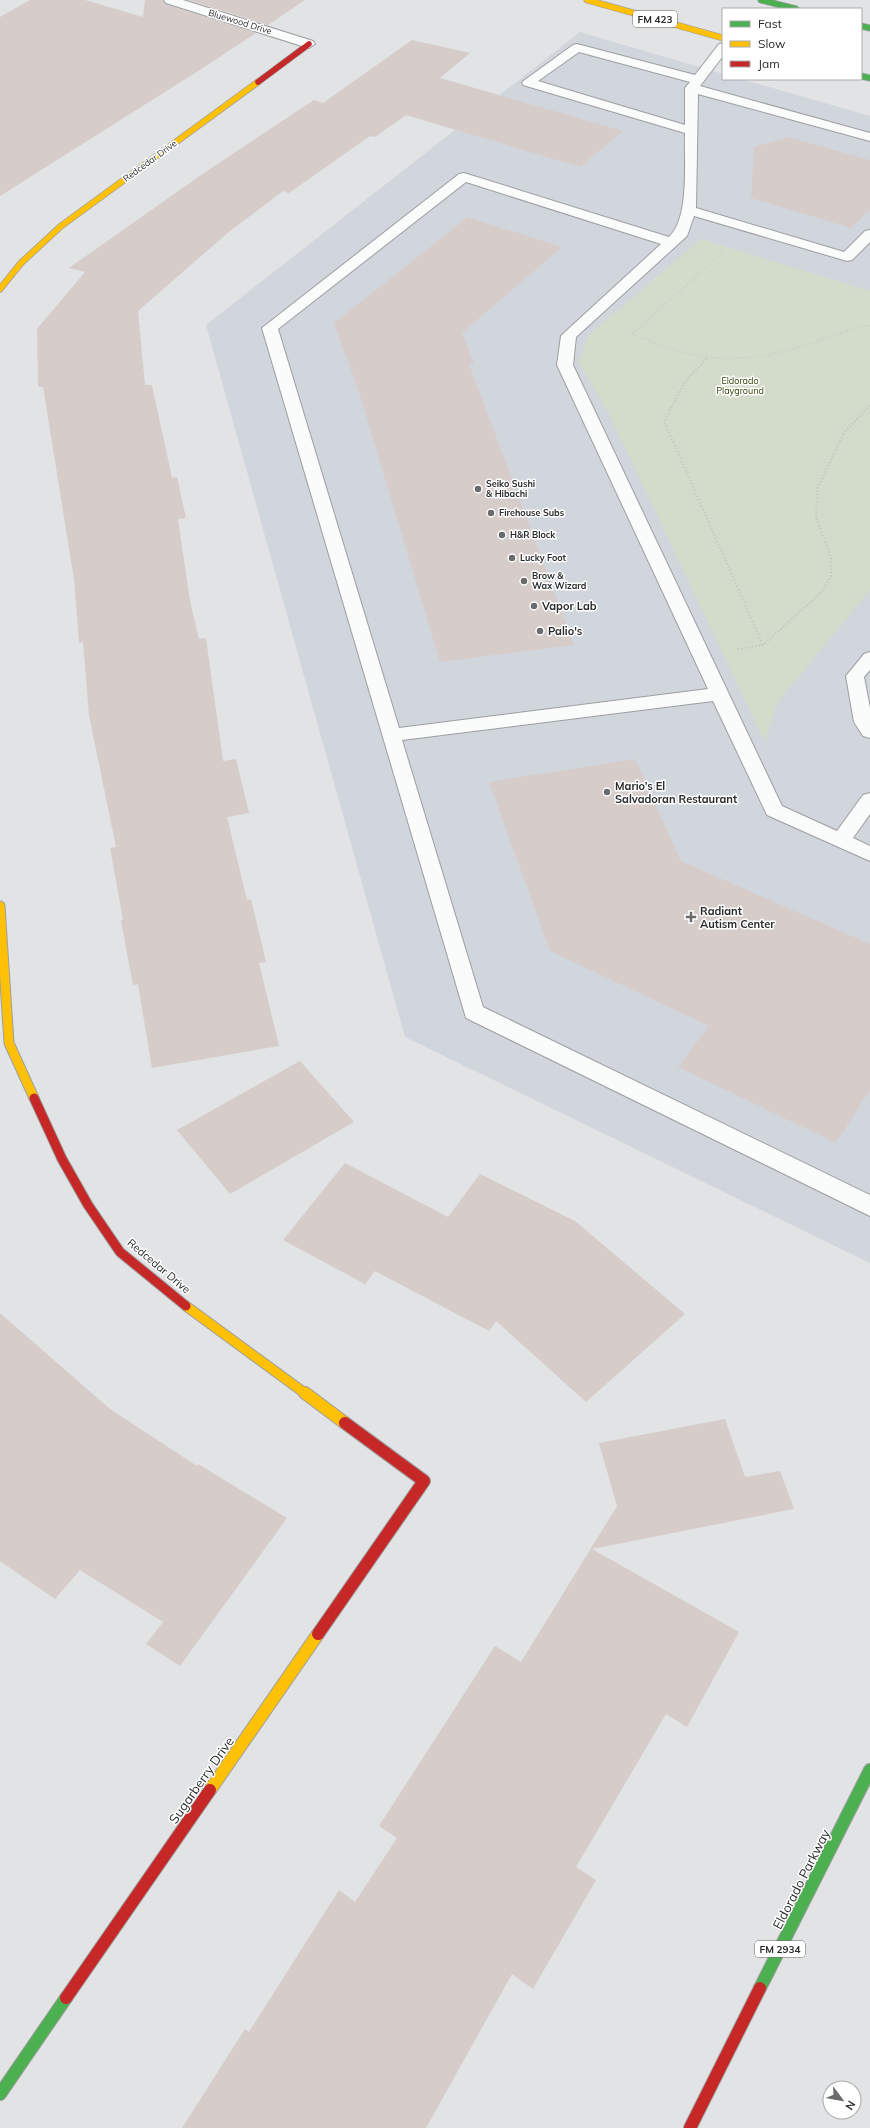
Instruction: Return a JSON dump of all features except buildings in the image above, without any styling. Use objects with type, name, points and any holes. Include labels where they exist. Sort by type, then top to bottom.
[{"type":"street","name":"Bluewood Drive","points":[[170,0],[309,44]]},
{"type":"street","name":"FM 423","points":[[586,0],[722,38]]},
{"type":"street","points":[[761,0],[769,6],[787,8]]},
{"type":"street","name":"Redcedar Drive","points":[[0,288],[8,276],[32,250],[62,226],[309,44]]},
{"type":"street","points":[[691,131],[528,82],[577,48],[870,137]]},
{"type":"street","points":[[722,48],[695,84],[691,131],[689,210],[682,233],[569,336],[565,365],[774,810],[870,854]]},
{"type":"street","points":[[675,240],[464,176],[270,328],[474,1012],[870,1206]]},
{"type":"street","points":[[689,210],[847,257],[870,234]]},
{"type":"street","points":[[870,658],[855,676],[863,722],[870,732]]},
{"type":"street","points":[[391,735],[720,694]]},
{"type":"street","points":[[840,841],[870,800]]},
{"type":"street","name":"Redcedar Drive","points":[[0,906],[4,1045],[62,1159],[88,1205],[120,1252],[198,1315],[424,1481]]},
{"type":"street","name":"Sugarberry Drive","points":[[0,2094],[424,1481]]},
{"type":"street","name":"Eldorado Parkway","points":[[690,2128],[870,1770]]},
{"type":"path","points":[[675,240],[725,251],[632,334],[680,351],[708,357],[739,358],[774,353],[816,342],[863,326],[870,326]]},
{"type":"path","points":[[708,357],[685,382],[664,421],[763,645]]},
{"type":"path","points":[[702,654],[763,645],[823,591],[831,576],[831,558],[816,517],[817,490],[844,433],[870,405]]},
{"type":"shaded area","points":[[580,32],[722,74],[722,80],[744,80],[870,116],[870,1263],[405,1037],[206,325]]},
{"type":"green space","name":"Eldorado Playground","points":[[701,239],[870,291],[870,590],[777,703],[765,742],[608,412],[579,363],[588,336]]},
{"type":"traffic: fast","points":[[761,0],[792,8]]},
{"type":"traffic: fast","points":[[862,26],[870,28]]},
{"type":"traffic: fast","points":[[862,76],[870,78]]},
{"type":"traffic: fast","points":[[760,1988],[870,1770]]},
{"type":"traffic: fast","points":[[0,2094],[66,1998]]},
{"type":"traffic: slow","points":[[587,0],[722,38]]},
{"type":"traffic: slow","points":[[0,289],[21,263],[61,226],[258,82]]},
{"type":"traffic: slow","points":[[0,906],[9,1043],[34,1098]]},
{"type":"traffic: slow","points":[[186,1306],[345,1423]]},
{"type":"traffic: slow","points":[[210,1790],[318,1634]]},
{"type":"traffic: jam","points":[[258,82],[309,44]]},
{"type":"traffic: jam","points":[[34,1098],[62,1159],[88,1205],[120,1252],[186,1306]]},
{"type":"traffic: jam","points":[[318,1634],[424,1481],[345,1423]]},
{"type":"traffic: jam","points":[[66,1998],[210,1790]]},
{"type":"traffic: jam","points":[[690,2128],[760,1988]]},
{"type":"place","name":"Seiko Sushi & Hibachi","points":[[478,489]]},
{"type":"place","name":"Firehouse Subs","points":[[491,513]]},
{"type":"place","name":"H&R Block","points":[[502,535]]},
{"type":"place","name":"Lucky Foot","points":[[512,558]]},
{"type":"place","name":"Brow & Wax Wizard","points":[[524,581]]},
{"type":"place","name":"Vapor Lab","points":[[534,606]]},
{"type":"place","name":"Palio's","points":[[540,631]]},
{"type":"place","name":"Mario’s El Salvadoran Restaurant","points":[[607,792]]},
{"type":"place","name":"Radiant Autism Center","points":[[691,917]]}]
